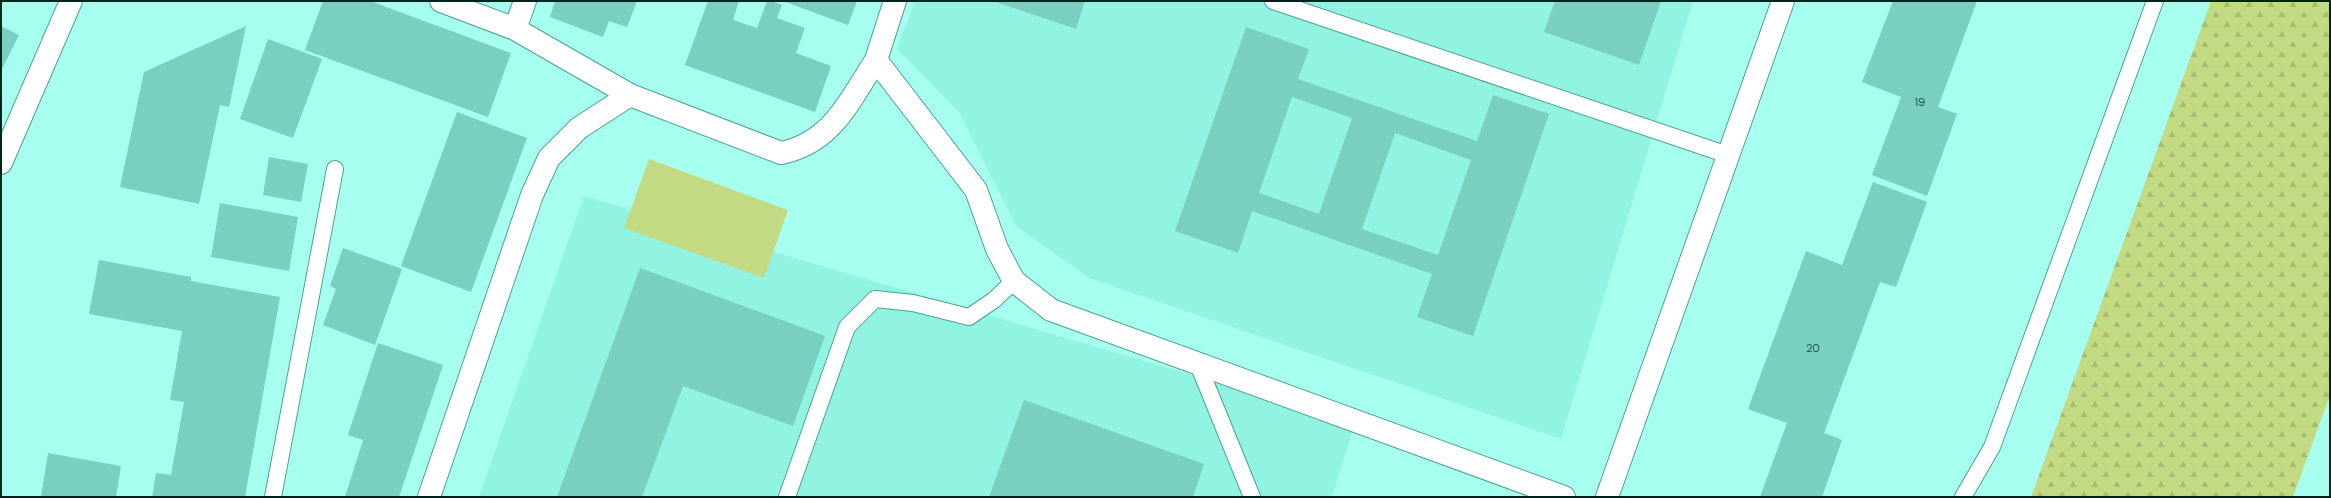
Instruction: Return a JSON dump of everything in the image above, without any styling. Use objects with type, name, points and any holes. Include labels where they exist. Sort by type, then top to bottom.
[{"type":"street","points":[[1,163],[71,1]]},
{"type":"street","points":[[441,1],[515,29],[630,94],[781,153],[797,150],[817,140],[840,117],[876,60],[895,1]]},
{"type":"street","points":[[515,29],[525,1]]},
{"type":"street","points":[[1606,497],[1783,1]]},
{"type":"street","points":[[876,60],[976,190],[997,249],[1014,282],[1051,310],[1564,497]]},
{"type":"street","points":[[429,497],[532,195],[549,158],[580,128],[630,94]]},
{"type":"lane","points":[[1273,1],[1728,155]]},
{"type":"lane","points":[[1963,497],[1992,447],[2155,1]]},
{"type":"lane","points":[[273,497],[335,169]]},
{"type":"lane","points":[[787,497],[847,328],[875,300],[913,303],[969,317],[994,300],[1014,282]]},
{"type":"lane","points":[[1198,364],[1252,497]]},
{"type":"shaded area","points":[[915,1],[1693,1],[1561,439],[1089,278],[1016,226],[959,112],[897,49]]},
{"type":"shaded area","points":[[584,196],[1355,423],[1332,497],[479,497]]},
{"type":"green space","points":[[2211,1],[2330,1],[2330,395],[2293,497],[2031,497]]},
{"type":"green space","points":[[649,159],[788,210],[764,278],[624,228]]},
{"type":"building","points":[[323,1],[370,1],[511,53],[488,117],[305,50]]},
{"type":"building","points":[[555,1],[637,1],[627,27],[609,21],[603,37],[550,17]]},
{"type":"building","points":[[708,1],[739,1],[733,20],[757,28],[767,1],[772,1],[782,5],[777,18],[805,28],[796,53],[831,66],[815,112],[685,65]]},
{"type":"building","points":[[783,1],[857,1],[848,25]]},
{"type":"building","points":[[993,1],[1085,1],[1076,29]]},
{"type":"building","points":[[1555,1],[1661,1],[1639,65],[1544,32]]},
{"type":"building","points":[[1893,1],[1977,1],[1938,107],[1957,114],[1927,196],[1872,175],[1901,97],[1862,82]]},
{"type":"building","points":[[1,26],[19,35],[1,71]]},
{"type":"building","points":[[246,26],[229,107],[220,105],[199,204],[120,187],[144,72]]},
{"type":"building","points":[[1246,27],[1309,49],[1298,79],[1477,141],[1493,95],[1549,114],[1473,336],[1417,317],[1432,274],[1252,211],[1238,253],[1175,231]],"holes":[[[1292,97],[1352,118],[1319,214],[1259,193]],[[1395,133],[1471,160],[1438,255],[1362,229]]]},
{"type":"building","points":[[268,39],[322,59],[293,138],[240,119]]},
{"type":"building","points":[[457,112],[527,138],[471,292],[401,266]]},
{"type":"building","points":[[269,157],[308,164],[301,202],[263,195]]},
{"type":"building","points":[[1873,182],[1927,202],[1896,287],[1880,282],[1824,433],[1842,440],[1822,497],[1760,497],[1787,423],[1748,409],[1806,251],[1842,265]]},
{"type":"building","points":[[220,203],[298,217],[289,271],[211,257]]},
{"type":"building","points":[[343,248],[402,269],[375,345],[323,325],[336,289],[330,286]]},
{"type":"building","points":[[99,260],[191,277],[191,281],[280,297],[245,497],[152,497],[156,473],[171,475],[184,402],[170,400],[182,331],[89,314]]},
{"type":"building","points":[[640,268],[825,336],[793,426],[683,386],[642,497],[557,497]]},
{"type":"building","points":[[378,343],[443,365],[399,497],[345,497],[363,440],[348,435]]},
{"type":"building","points":[[1024,400],[1204,464],[1193,497],[989,497]]},
{"type":"building","points":[[48,453],[121,466],[116,497],[41,497]]}]
